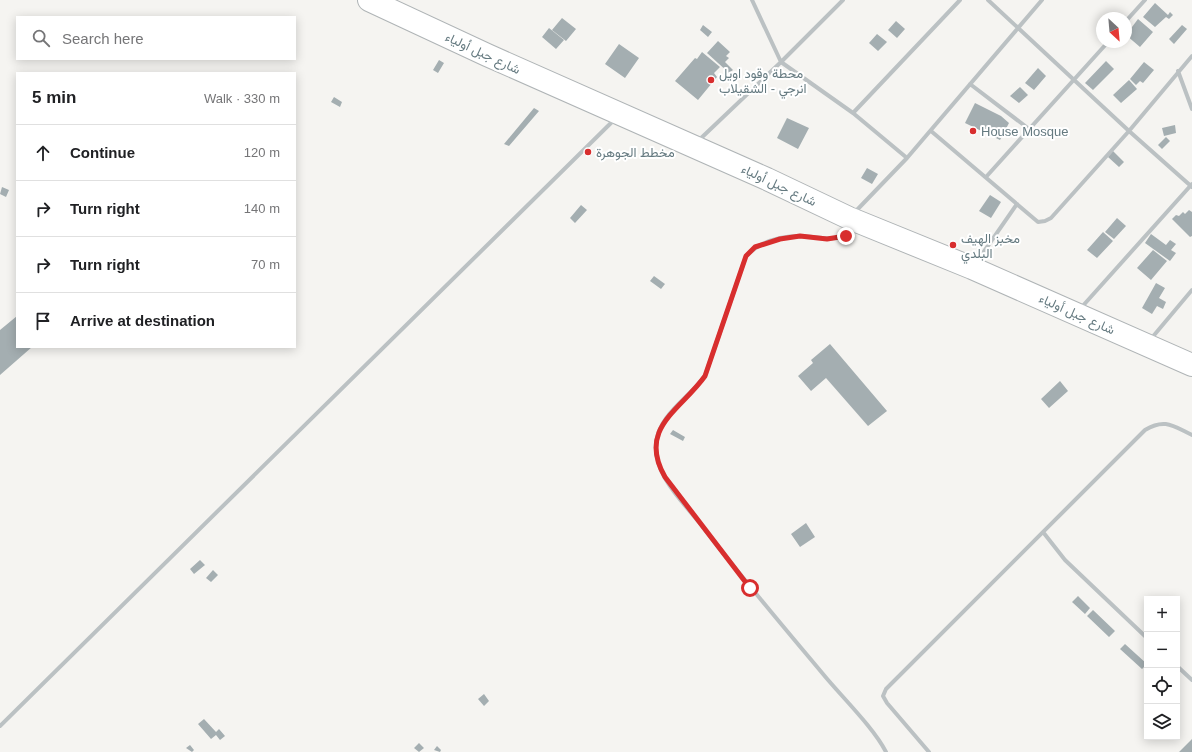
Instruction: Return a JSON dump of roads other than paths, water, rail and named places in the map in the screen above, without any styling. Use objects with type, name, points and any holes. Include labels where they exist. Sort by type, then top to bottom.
[{"type":"highway","name":"شارع جبل أولياء","points":[[369,0],[487,55],[767,179],[857,221],[972,268],[1192,365]]},
{"type":"street","points":[[752,0],[781,62],[853,113],[907,158]]},
{"type":"street","points":[[692,146],[781,62],[843,0]]},
{"type":"street","points":[[853,113],[960,0]]},
{"type":"street","points":[[988,0],[1129,132],[1191,186],[1076,314]]},
{"type":"street","points":[[886,752],[863,722],[750,588],[678,494],[660,468],[656,442],[661,425],[670,412],[698,386],[705,376],[746,256],[755,247],[766,242],[800,236],[827,239],[846,236],[907,158],[1042,0]]},
{"type":"street","points":[[1132,15],[1145,0]]},
{"type":"street","points":[[986,177],[1103,48]]},
{"type":"street","points":[[931,131],[1038,222],[1045,221],[1051,218],[1129,132],[1178,71],[1192,56]]},
{"type":"street","points":[[1178,71],[1192,109]]},
{"type":"street","points":[[970,84],[1029,129]]},
{"type":"street","points":[[0,726],[620,114]]},
{"type":"street","points":[[972,268],[1017,204]]},
{"type":"street","points":[[1146,345],[1192,290]]},
{"type":"street","points":[[929,752],[887,703],[883,696],[886,689],[1146,430],[1156,424],[1168,424],[1192,435]]},
{"type":"street","points":[[1043,532],[1065,560],[1144,635]]},
{"type":"street","points":[[1179,668],[1192,680]]},
{"type":"place","name":"محطة وقود اويل انرجي - الشقيلاب","points":[[711,80]]},
{"type":"place","name":"House Mosque","points":[[973,131]]},
{"type":"place","name":"مخطط الجوهرة","points":[[588,152]]},
{"type":"place","name":"مخبز الهيف البلدي","points":[[953,245]]}]
